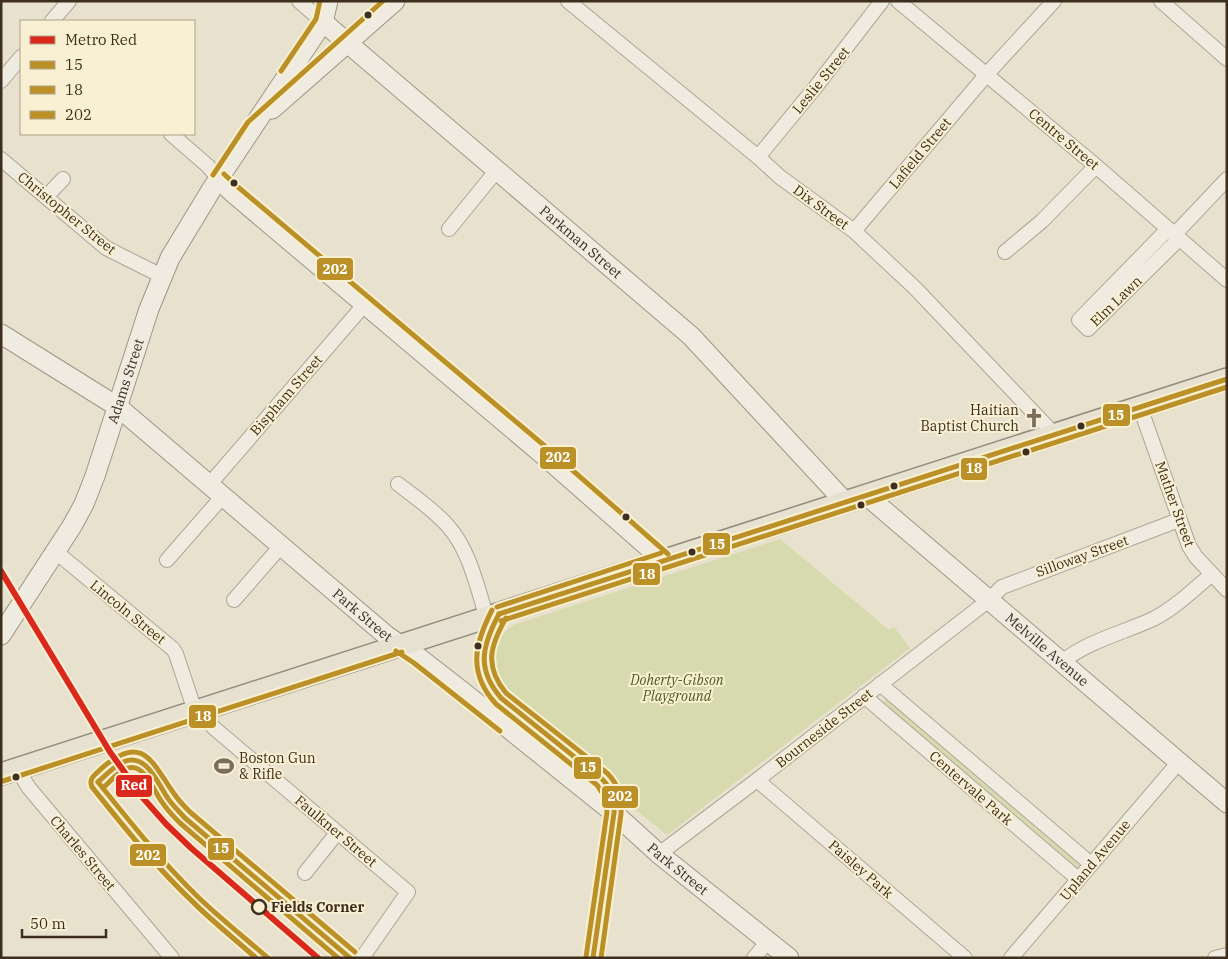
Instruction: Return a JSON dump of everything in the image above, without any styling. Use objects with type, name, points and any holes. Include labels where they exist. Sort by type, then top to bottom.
[{"type":"main road","points":[[9,771],[1227,379]]},
{"type":"street","points":[[53,20],[69,1]]},
{"type":"street","name":"Parkman Street","points":[[299,1],[696,341],[845,502]]},
{"type":"street","name":"Adams Street","points":[[1,635],[76,520],[88,495],[149,309],[162,276],[182,237],[322,22],[328,1]]},
{"type":"street","name":"Adams Street","points":[[253,127],[395,1]]},
{"type":"street","name":"Dix Street","points":[[568,1],[780,177],[854,231],[915,288],[1055,435]]},
{"type":"street","name":"Leslie Street","points":[[758,157],[814,89],[882,1]]},
{"type":"street","name":"Centre Street","points":[[898,1],[1096,166],[1227,280]]},
{"type":"street","name":"Lafield Street","points":[[854,231],[987,74],[1054,1]]},
{"type":"street","points":[[1161,1],[1227,59]]},
{"type":"street","name":"Adams Street","points":[[300,57],[324,45],[347,43]]},
{"type":"street","points":[[1,81],[20,58]]},
{"type":"street","points":[[172,135],[208,166],[233,193],[364,306],[541,453],[663,560]]},
{"type":"street","name":"Christopher Street","points":[[1,159],[106,248],[162,276]]},
{"type":"street","points":[[1005,252],[1042,221],[1096,166]]},
{"type":"street","points":[[449,230],[497,170]]},
{"type":"street","points":[[46,197],[63,179]]},
{"type":"street","name":"Elm Lawn","points":[[1120,288],[1227,179]]},
{"type":"street","name":"Bispham Street","points":[[167,560],[216,490],[364,306]]},
{"type":"street","name":"Park Street","points":[[1,334],[118,407],[387,636],[448,680],[614,813],[659,854],[789,958]]},
{"type":"street","name":"Mather Street","points":[[1140,407],[1191,550],[1227,590]]},
{"type":"street","points":[[398,484],[448,526],[459,542],[472,572],[487,618]]},
{"type":"street","name":"Melville Avenue","points":[[866,495],[1227,803]]},
{"type":"street","name":"Silloway Street","points":[[989,600],[998,590],[1010,583],[1180,520]]},
{"type":"street","points":[[234,600],[281,546]]},
{"type":"street","name":"Lincoln Street","points":[[56,552],[173,649],[190,700],[198,710]]},
{"type":"street","points":[[1062,662],[1086,647],[1153,619],[1166,611],[1212,574]]},
{"type":"street","name":"Bourneside Street","points":[[659,854],[989,600]]},
{"type":"street","name":"Centervale Park","points":[[880,684],[1092,864]]},
{"type":"street","name":"Centervale Park","points":[[864,696],[1078,879]]},
{"type":"street","name":"Faulkner Street","points":[[198,710],[214,728],[408,892],[362,958]]},
{"type":"street","name":"Upland Avenue","points":[[1011,958],[1178,762]]},
{"type":"street","name":"Charles Street","points":[[9,771],[29,788],[172,958]]},
{"type":"street","name":"Paisley Park","points":[[757,780],[966,958]]},
{"type":"street","points":[[593,958],[614,813]]},
{"type":"street","points":[[305,873],[338,833]]},
{"type":"street","points":[[754,958],[768,941]]},
{"type":"street","points":[[1215,958],[1227,955]]},
{"type":"green space","name":"Doherty-Gibson Playground","points":[[780,539],[889,630],[894,627],[910,648],[667,835],[629,804],[624,786],[503,688],[493,669],[493,651],[496,642],[509,628],[519,623]]},
{"type":"green space","points":[[888,698],[1081,862],[1079,867],[1076,869],[882,703]]},
{"type":"metro line","name":"Red","points":[[1,571],[110,752],[143,798],[191,848],[318,958]]},
{"type":"transit line","name":"202","points":[[281,71],[316,19],[320,1]]},
{"type":"transit line","name":"202","points":[[213,175],[248,122],[383,1]]},
{"type":"transit line","name":"202","points":[[224,174],[546,447],[668,554]]},
{"type":"transit line","name":"15","points":[[499,614],[1227,379]]},
{"type":"transit line","name":"18","points":[[501,621],[1227,387]]},
{"type":"transit line","name":"202","points":[[497,607],[661,553]]},
{"type":"transit line","name":"18","points":[[492,610],[481,635],[477,658],[481,681],[487,692],[496,704],[597,785],[605,797],[607,812],[586,957]]},
{"type":"transit line","name":"15","points":[[499,614],[489,637],[484,657],[485,667],[493,687],[501,698],[602,779],[612,794],[614,813],[593,958]]},
{"type":"transit line","name":"202","points":[[506,618],[496,638],[492,656],[494,674],[499,683],[506,693],[607,773],[619,792],[621,814],[601,958]]},
{"type":"transit line","name":"18","points":[[396,651],[500,731]]},
{"type":"transit line","name":"18","points":[[3,781],[402,652]]},
{"type":"transit line","name":"202","points":[[256,958],[179,889],[153,861],[92,787],[91,781],[93,776],[116,757],[128,752],[138,752],[146,756],[190,812],[355,952]]},
{"type":"transit line","name":"15","points":[[98,782],[123,762],[131,760],[138,761],[144,765],[150,770],[169,800],[185,818],[350,958]]},
{"type":"transit line","name":"18","points":[[103,788],[124,769],[134,768],[139,770],[148,779],[166,808],[180,823],[338,958]]},
{"type":"transit line","name":"15","points":[[98,782],[146,841],[185,884],[215,913],[268,958]]},
{"type":"transit line","name":"18","points":[[92,787],[166,875],[256,958]]},
{"type":"place","name":"Haitian Baptist Church","points":[[1034,418]]},
{"type":"place","name":"Boston Gun & Rifle","points":[[224,766]]},
{"type":"place","name":"Fields Corner","points":[[259,907]]}]
